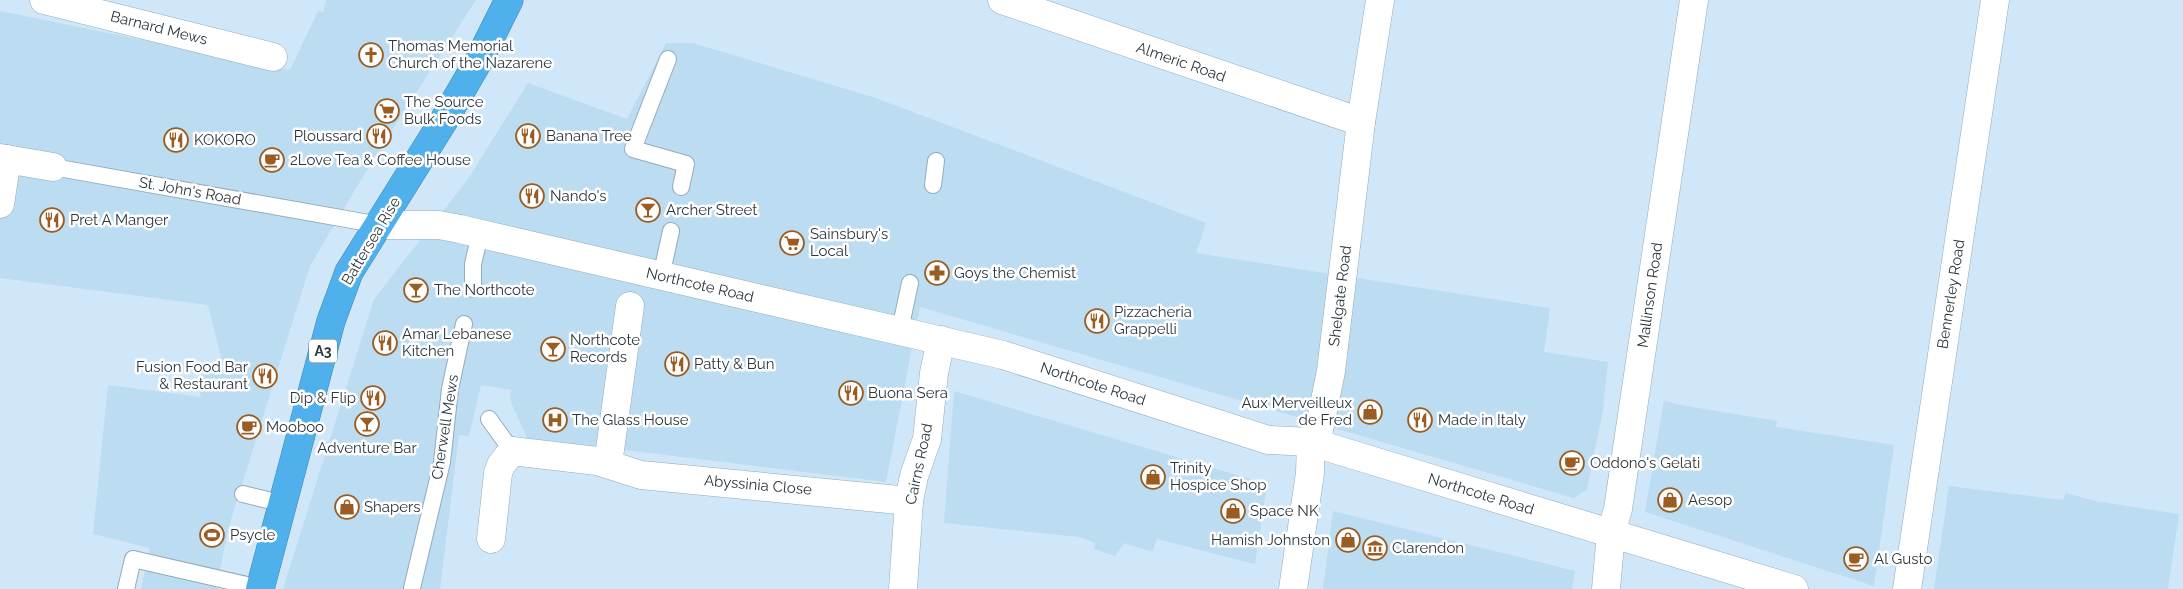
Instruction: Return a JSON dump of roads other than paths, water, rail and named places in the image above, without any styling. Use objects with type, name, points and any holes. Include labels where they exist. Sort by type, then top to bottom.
[{"type":"highway","name":"Battersea Rise","points":[[260,589],[339,296],[349,272],[380,225],[474,68],[509,0]]},
{"type":"street","name":"Barnard Mews","points":[[44,0],[274,56]]},
{"type":"street","name":"Almeric Road","points":[[1002,0],[1361,122]]},
{"type":"street","name":"Shelgate Road","points":[[1293,589],[1310,473],[1311,442],[1319,430],[1331,371],[1361,122],[1380,0]]},
{"type":"street","name":"Mallinson Road","points":[[1606,589],[1611,533],[1619,500],[1694,0]]},
{"type":"street","name":"Bennerley Road","points":[[1907,589],[1995,0]]},
{"type":"street","name":"St. John's Road","points":[[4,159],[53,168]]},
{"type":"street","points":[[0,204],[4,159]]},
{"type":"street","name":"Northcote Road","points":[[380,225],[439,225],[900,330],[1004,356],[1268,440],[1311,442],[1794,589]]},
{"type":"street","points":[[608,464],[630,306]]},
{"type":"street","name":"Cairns Road","points":[[903,589],[909,501],[914,476],[927,439],[934,373],[941,340]]},
{"type":"street","points":[[491,539],[498,473],[501,465],[512,451]]},
{"type":"street","name":"Abyssinia Close","points":[[512,451],[597,461],[641,475],[909,501]]},
{"type":"lane","points":[[668,58],[633,149],[686,164],[681,187]]},
{"type":"lane","points":[[933,185],[936,161]]},
{"type":"lane","name":"St. John's Road","points":[[53,168],[380,225]]},
{"type":"lane","points":[[661,277],[671,231]]},
{"type":"lane","points":[[473,289],[473,264],[480,234]]},
{"type":"lane","points":[[900,330],[910,283]]},
{"type":"lane","name":"Cherwell Mews","points":[[412,588],[444,456],[450,388],[464,324]]},
{"type":"lane","points":[[489,419],[512,451]]},
{"type":"lane","points":[[243,494],[284,504]]},
{"type":"lane","points":[[126,589],[133,559],[260,589]]},
{"type":"place","name":"Thomas Memorial Church of the Nazarene","points":[[371,55]]},
{"type":"place","name":"The Source Bulk Foods","points":[[387,111]]},
{"type":"place","name":"Ploussard","points":[[379,136]]},
{"type":"place","name":"Banana Tree","points":[[528,136]]},
{"type":"place","name":"KOKORO","points":[[176,140]]},
{"type":"place","name":"2Love Tea & Coffee House","points":[[272,160]]},
{"type":"place","name":"Nando's","points":[[532,196]]},
{"type":"place","name":"Archer Street","points":[[648,210]]},
{"type":"place","name":"Pret A Manger","points":[[52,220]]},
{"type":"place","name":"Sainsbury's Local","points":[[792,243]]},
{"type":"place","name":"Goys the Chemist","points":[[937,273]]},
{"type":"place","name":"The Northcote","points":[[416,290]]},
{"type":"place","name":"Pizzacheria Grappelli","points":[[1097,321]]},
{"type":"place","name":"Amar Lebanese Kitchen","points":[[385,343]]},
{"type":"place","name":"Northcote Records","points":[[553,349]]},
{"type":"place","name":"Patty & Bun","points":[[677,364]]},
{"type":"place","name":"Fusion Food Bar & Restaurant","points":[[265,376]]},
{"type":"place","name":"Buona Sera","points":[[851,393]]},
{"type":"place","name":"Dip & Flip","points":[[373,398]]},
{"type":"place","name":"Aux Merveilleux de Fred","points":[[1370,412]]},
{"type":"place","name":"The Glass House","points":[[555,420]]},
{"type":"place","name":"Made in Italy","points":[[1420,420]]},
{"type":"place","name":"Adventure Bar","points":[[367,424]]},
{"type":"place","name":"Mooboo","points":[[249,427]]},
{"type":"place","name":"Oddono's Gelati","points":[[1572,463]]},
{"type":"place","name":"Trinity Hospice Shop","points":[[1153,477]]},
{"type":"place","name":"Aesop","points":[[1670,500]]},
{"type":"place","name":"Shapers","points":[[347,507]]},
{"type":"place","name":"Space NK","points":[[1233,511]]},
{"type":"place","name":"Psycle","points":[[212,535]]},
{"type":"place","name":"Hamish Johnston","points":[[1348,540]]},
{"type":"place","name":"Clarendon","points":[[1375,548]]},
{"type":"place","name":"Al Gusto","points":[[1856,559]]}]
